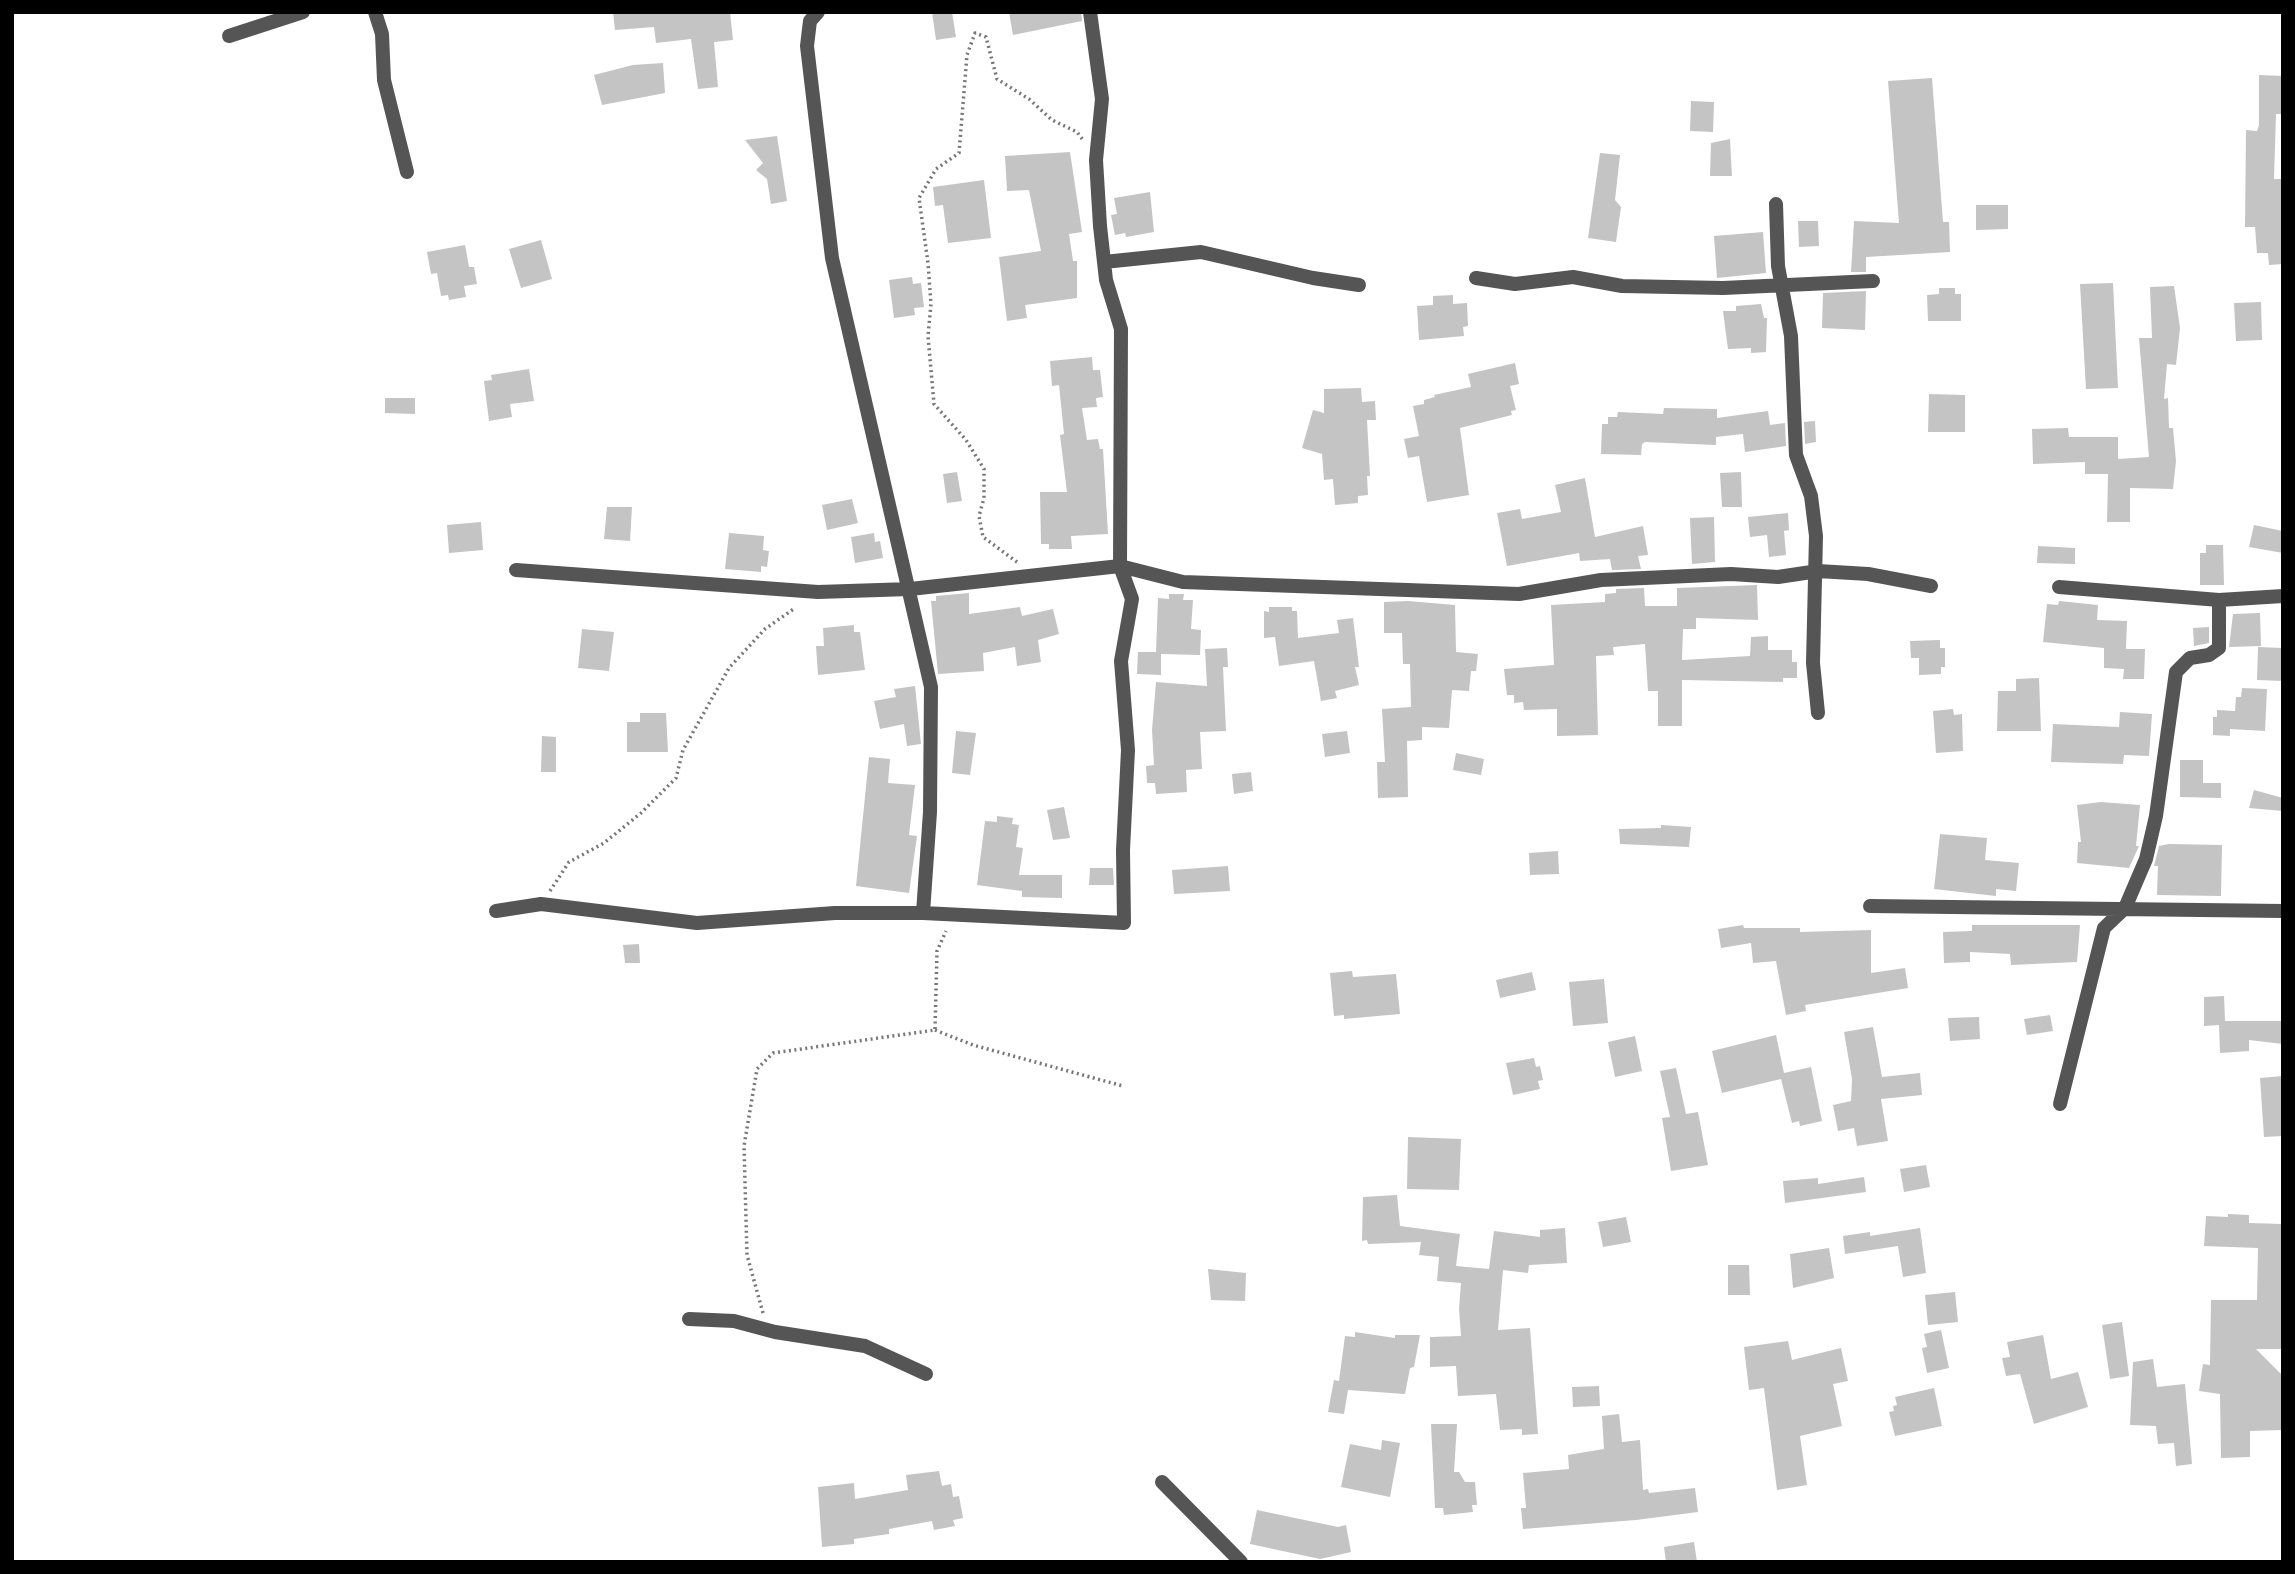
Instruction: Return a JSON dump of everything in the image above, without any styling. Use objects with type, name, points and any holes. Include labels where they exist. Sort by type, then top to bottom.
[{"type":"street","points":[[229,36],[303,12]]},
{"type":"street","points":[[375,12],[383,34],[384,80],[407,172]]},
{"type":"street","points":[[496,911],[541,904],[697,923],[835,914],[923,913],[1125,923],[1124,850],[1128,750],[1121,662],[1132,599],[1120,566],[1121,329],[1106,280],[1104,262],[1096,160],[1102,99],[1090,12]]},
{"type":"street","points":[[811,15],[807,46],[832,258],[931,687],[930,813],[923,913]]},
{"type":"street","points":[[1776,204],[1781,284],[1791,336],[1796,455],[1811,496],[1818,571],[1813,663],[1818,713]]},
{"type":"street","points":[[1104,262],[1201,251],[1313,278],[1359,285]]},
{"type":"street","points":[[1476,278],[1516,284],[1573,277],[1622,286],[1712,288],[1873,281]]},
{"type":"street","points":[[516,570],[817,592],[910,589],[1120,566],[1184,582],[1519,594],[1628,578],[1731,574],[1778,577],[1818,571],[1868,574],[1931,586]]},
{"type":"street","points":[[2059,587],[2219,600],[2283,596]]},
{"type":"street","points":[[2060,1104],[2104,928],[2124,908],[2146,859],[2156,816],[2176,672],[2190,657],[2209,655],[2219,648],[2219,600]]},
{"type":"street","points":[[1870,906],[2283,911]]},
{"type":"street","points":[[689,1319],[734,1321],[775,1332],[865,1346],[926,1374]]},
{"type":"street","points":[[1162,1482],[1241,1562]]},
{"type":"path","points":[[1036,576],[983,537],[979,516],[984,498],[984,469],[966,440],[934,404],[930,368],[931,304],[925,228],[919,198],[936,169],[959,153],[967,55],[975,33],[986,37],[997,79],[1029,99],[1052,120],[1077,132],[1096,160]]},
{"type":"path","points":[[541,904],[569,862],[604,844],[641,813],[676,778],[683,750],[729,668],[765,629],[817,592]]},
{"type":"path","points":[[935,1030],[937,951],[954,915]]},
{"type":"path","points":[[775,1332],[760,1309],[747,1255],[744,1146],[757,1069],[773,1053],[935,1030],[972,1045],[1123,1086]]},
{"type":"building","points":[[613,12],[730,12],[733,40],[714,42],[718,87],[698,89],[691,39],[656,43],[654,27],[615,30]]},
{"type":"building","points":[[932,12],[952,12],[956,37],[936,40]]},
{"type":"building","points":[[1009,12],[1081,12],[1082,21],[1013,35]]},
{"type":"building","points":[[663,63],[665,93],[602,105],[594,75],[633,65]]},
{"type":"building","points":[[2259,75],[2283,76],[2283,114],[2276,114],[2274,179],[2282,179],[2283,264],[2269,265],[2268,253],[2257,253],[2255,227],[2245,227],[2246,130],[2257,131],[2259,125]]},
{"type":"building","points":[[1932,78],[1943,222],[1949,222],[1950,252],[1866,257],[1866,272],[1851,272],[1854,221],[1899,223],[1888,81]]},
{"type":"building","points":[[1691,101],[1714,102],[1713,132],[1690,131]]},
{"type":"building","points":[[777,136],[787,201],[771,204],[767,179],[756,170],[763,163],[745,140]]},
{"type":"building","points":[[1730,139],[1732,176],[1710,176],[1711,143]]},
{"type":"building","points":[[1070,152],[1082,232],[1069,234],[1073,261],[1077,261],[1077,298],[1025,305],[1027,318],[1007,321],[999,257],[1041,251],[1029,190],[1007,191],[1005,156]]},
{"type":"building","points":[[1600,153],[1620,155],[1615,200],[1621,207],[1616,242],[1588,238]]},
{"type":"building","points":[[984,180],[991,238],[948,243],[943,205],[935,206],[933,187]]},
{"type":"building","points":[[1150,192],[1154,232],[1126,237],[1125,233],[1115,235],[1111,215],[1117,214],[1114,198]]},
{"type":"building","points":[[1976,205],[2008,205],[2008,229],[1976,230]]},
{"type":"building","points":[[1798,221],[1818,221],[1819,246],[1799,247]]},
{"type":"building","points":[[1763,232],[1766,273],[1717,278],[1714,236]]},
{"type":"building","points":[[541,240],[552,279],[521,288],[509,249]]},
{"type":"building","points":[[465,245],[469,267],[474,267],[477,284],[464,286],[466,297],[449,300],[448,295],[441,296],[437,273],[431,274],[427,252]]},
{"type":"building","points":[[912,277],[913,284],[921,283],[924,307],[914,308],[915,315],[894,318],[889,280]]},
{"type":"building","points":[[2113,283],[2118,388],[2086,389],[2080,284]]},
{"type":"building","points":[[2174,286],[2180,328],[2176,365],[2167,364],[2164,399],[2168,398],[2169,428],[2173,428],[2176,461],[2173,489],[2130,488],[2130,522],[2107,522],[2108,474],[2085,474],[2085,462],[2033,464],[2032,429],[2068,428],[2069,437],[2118,437],[2118,459],[2149,457],[2139,338],[2152,338],[2150,287]]},
{"type":"building","points":[[1939,288],[1955,288],[1955,294],[1961,294],[1961,321],[1928,321],[1927,295],[1939,294]]},
{"type":"building","points":[[1866,291],[1865,330],[1822,328],[1823,293]]},
{"type":"building","points":[[1453,295],[1453,304],[1467,303],[1468,326],[1463,327],[1464,336],[1419,340],[1417,306],[1433,305],[1433,296]]},
{"type":"building","points":[[2261,302],[2262,340],[2236,341],[2234,303]]},
{"type":"building","points":[[1761,304],[1764,318],[1767,318],[1766,352],[1751,353],[1751,348],[1728,349],[1723,311],[1736,311],[1736,306]]},
{"type":"building","points":[[1092,357],[1093,370],[1100,370],[1103,397],[1096,398],[1097,407],[1082,408],[1087,440],[1098,439],[1100,449],[1103,449],[1108,534],[1071,536],[1072,549],[1049,549],[1049,544],[1041,544],[1040,492],[1067,492],[1060,435],[1064,434],[1059,385],[1052,386],[1050,361]]},
{"type":"building","points":[[1515,363],[1519,384],[1510,386],[1516,410],[1511,411],[1512,415],[1460,428],[1469,495],[1427,502],[1419,456],[1408,458],[1404,439],[1419,436],[1413,406],[1424,404],[1424,400],[1435,397],[1434,395],[1471,387],[1468,374]]},
{"type":"building","points":[[529,369],[534,401],[510,404],[512,417],[489,421],[484,381],[492,380],[491,375]]},
{"type":"building","points":[[1361,388],[1362,402],[1375,401],[1376,420],[1367,420],[1370,476],[1367,476],[1368,495],[1358,496],[1358,503],[1335,505],[1333,479],[1324,480],[1322,454],[1302,448],[1313,410],[1324,413],[1324,389]]},
{"type":"building","points":[[1929,394],[1965,395],[1965,432],[1928,432]]},
{"type":"building","points":[[385,398],[415,398],[415,414],[385,413]]},
{"type":"building","points":[[1664,408],[1717,409],[1717,418],[1768,411],[1770,425],[1785,423],[1786,446],[1745,452],[1743,434],[1716,437],[1716,445],[1645,442],[1642,444],[1641,455],[1601,454],[1602,424],[1608,424],[1608,417],[1617,417],[1618,412],[1663,414]]},
{"type":"building","points":[[1815,421],[1816,442],[1805,444],[1804,422]]},
{"type":"building","points":[[957,472],[962,501],[947,503],[943,474]]},
{"type":"building","points":[[1741,472],[1742,507],[1722,507],[1720,473]]},
{"type":"building","points":[[1585,478],[1595,537],[1643,526],[1648,555],[1638,556],[1641,569],[1612,570],[1610,559],[1580,561],[1579,553],[1507,566],[1497,513],[1520,509],[1522,519],[1561,512],[1555,485]]},
{"type":"building","points":[[852,499],[858,523],[827,530],[822,505]]},
{"type":"building","points":[[607,507],[632,507],[630,541],[604,539]]},
{"type":"building","points":[[1788,513],[1789,530],[1784,531],[1786,555],[1769,557],[1767,535],[1750,537],[1748,517]]},
{"type":"building","points":[[1714,517],[1715,562],[1692,564],[1690,518]]},
{"type":"building","points":[[481,522],[483,550],[449,553],[447,525]]},
{"type":"building","points":[[2254,525],[2283,531],[2283,553],[2249,547]]},
{"type":"building","points":[[729,533],[764,536],[763,550],[769,551],[767,567],[761,566],[761,572],[725,569]]},
{"type":"building","points":[[874,533],[875,542],[880,541],[883,558],[855,563],[851,537]]},
{"type":"building","points":[[2206,545],[2223,545],[2224,585],[2200,585],[2200,553],[2206,553]]},
{"type":"building","points":[[2038,546],[2075,548],[2075,564],[2037,563]]},
{"type":"building","points":[[1757,585],[1758,620],[1696,618],[1696,629],[1683,629],[1682,660],[1750,656],[1751,637],[1768,636],[1768,650],[1792,650],[1792,662],[1797,662],[1797,678],[1783,678],[1783,682],[1682,680],[1682,726],[1658,726],[1658,691],[1648,691],[1645,644],[1613,647],[1614,655],[1596,656],[1598,735],[1557,736],[1557,709],[1524,710],[1523,702],[1514,703],[1514,695],[1507,695],[1504,669],[1554,665],[1551,605],[1605,602],[1605,594],[1616,593],[1616,589],[1644,588],[1645,606],[1677,606],[1677,588]]},
{"type":"building","points":[[969,593],[969,614],[1020,607],[1022,616],[1053,609],[1059,634],[1038,640],[1041,662],[1017,666],[1015,647],[983,653],[984,671],[938,674],[931,601],[936,601],[936,596]]},
{"type":"building","points":[[1169,594],[1184,594],[1183,600],[1193,600],[1191,629],[1201,630],[1200,655],[1161,654],[1161,675],[1137,674],[1138,652],[1156,652],[1158,598],[1169,599]]},
{"type":"building","points":[[2059,601],[2098,605],[2097,620],[2127,621],[2126,649],[2145,649],[2144,679],[2123,679],[2124,669],[2104,668],[2104,648],[2043,642],[2047,604],[2058,605]]},
{"type":"building","points":[[1384,602],[1455,605],[1456,652],[1478,654],[1476,671],[1471,671],[1469,691],[1452,690],[1449,728],[1422,727],[1422,740],[1407,741],[1408,797],[1378,798],[1377,762],[1385,762],[1382,709],[1411,707],[1410,664],[1403,664],[1402,633],[1384,633]]},
{"type":"building","points":[[1269,607],[1292,607],[1292,611],[1297,611],[1298,638],[1339,633],[1337,620],[1353,618],[1359,667],[1355,667],[1359,685],[1335,691],[1337,698],[1321,701],[1314,661],[1279,666],[1275,637],[1264,638],[1264,611],[1269,612]]},
{"type":"building","points":[[2260,613],[2261,646],[2229,647],[2233,614]]},
{"type":"building","points":[[854,625],[854,632],[860,632],[865,670],[818,675],[816,646],[824,646],[823,628]]},
{"type":"building","points":[[2209,627],[2209,643],[2194,646],[2193,628]]},
{"type":"building","points":[[582,629],[614,632],[609,671],[578,668]]},
{"type":"building","points":[[1940,640],[1940,648],[1945,648],[1945,667],[1941,667],[1941,674],[1919,675],[1919,658],[1911,658],[1910,641]]},
{"type":"building","points":[[2258,647],[2283,648],[2283,681],[2257,680]]},
{"type":"building","points":[[1227,648],[1228,667],[1223,667],[1226,731],[1200,732],[1202,769],[1186,770],[1187,792],[1156,794],[1155,783],[1147,783],[1146,766],[1154,765],[1152,730],[1156,682],[1207,686],[1205,649]]},
{"type":"building","points":[[2039,678],[2041,731],[1997,731],[1998,691],[2016,691],[2016,679]]},
{"type":"building","points":[[915,686],[921,744],[907,746],[904,724],[880,729],[874,701],[896,697],[894,689]]},
{"type":"building","points":[[2242,688],[2267,689],[2265,731],[2230,729],[2230,736],[2213,735],[2213,717],[2217,717],[2217,710],[2235,711],[2236,697],[2241,697]]},
{"type":"building","points":[[1953,709],[1954,715],[1962,714],[1963,751],[1936,753],[1933,711]]},
{"type":"building","points":[[2120,712],[2152,714],[2149,756],[2124,755],[2123,764],[2051,762],[2053,724],[2119,727]]},
{"type":"building","points":[[640,713],[666,713],[668,752],[627,752],[627,722],[640,722]]},
{"type":"building","points":[[956,731],[976,733],[970,775],[952,773]]},
{"type":"building","points":[[1347,731],[1350,753],[1325,757],[1322,734]]},
{"type":"building","points":[[542,736],[556,737],[556,772],[541,772]]},
{"type":"building","points":[[1456,753],[1484,759],[1481,775],[1453,770]]},
{"type":"building","points":[[869,757],[890,759],[888,783],[915,785],[909,835],[917,836],[909,893],[856,886]]},
{"type":"building","points":[[2180,760],[2203,760],[2203,783],[2221,783],[2221,798],[2180,797]]},
{"type":"building","points":[[1251,772],[1253,791],[1234,794],[1232,774]]},
{"type":"building","points":[[2254,790],[2283,798],[2283,811],[2249,808]]},
{"type":"building","points":[[2101,802],[2140,805],[2136,846],[2139,846],[2129,868],[2077,863],[2078,842],[2081,842],[2077,805]]},
{"type":"building","points":[[1064,807],[1070,838],[1053,840],[1047,810]]},
{"type":"building","points":[[997,816],[1013,818],[1012,824],[1019,825],[1016,847],[1023,848],[1019,875],[1062,875],[1062,898],[1022,897],[1022,891],[977,885],[985,821],[997,822]]},
{"type":"building","points":[[1661,825],[1691,827],[1689,847],[1620,844],[1619,829],[1661,828]]},
{"type":"building","points":[[1940,834],[1987,838],[1985,860],[2019,863],[2016,891],[1996,889],[1996,896],[1934,889]]},
{"type":"building","points":[[2222,845],[2221,896],[2157,895],[2158,866],[2154,866],[2159,846]]},
{"type":"building","points":[[1558,851],[1559,874],[1530,875],[1529,853]]},
{"type":"building","points":[[1228,866],[1230,891],[1174,894],[1172,870]]},
{"type":"building","points":[[1090,868],[1113,868],[1114,885],[1089,885]]},
{"type":"building","points":[[1743,925],[1744,928],[1800,928],[1800,932],[1871,930],[1871,973],[1905,968],[1908,988],[1805,1005],[1806,1011],[1786,1015],[1776,961],[1753,963],[1751,943],[1721,948],[1718,929]]},
{"type":"building","points":[[1972,925],[2080,925],[2077,962],[2011,965],[2010,954],[1970,952],[1970,962],[1944,963],[1943,932],[1972,931]]},
{"type":"building","points":[[639,944],[640,963],[625,963],[623,945]]},
{"type":"building","points":[[1352,971],[1353,977],[1396,974],[1400,1014],[1344,1019],[1344,1015],[1334,1016],[1330,973]]},
{"type":"building","points":[[1532,972],[1536,990],[1500,998],[1496,980]]},
{"type":"building","points":[[1604,979],[1608,1023],[1573,1026],[1569,982]]},
{"type":"building","points":[[2224,996],[2225,1021],[2283,1021],[2283,1044],[2249,1040],[2249,1051],[2220,1053],[2219,1025],[2204,1026],[2204,997]]},
{"type":"building","points":[[2050,1015],[2053,1031],[2027,1035],[2024,1019]]},
{"type":"building","points":[[1979,1017],[1980,1039],[1950,1041],[1948,1018]]},
{"type":"building","points":[[1873,1027],[1882,1077],[1920,1073],[1922,1095],[1881,1099],[1888,1141],[1857,1146],[1854,1128],[1838,1131],[1833,1105],[1851,1101],[1852,1079],[1844,1032]]},
{"type":"building","points":[[1776,1035],[1784,1073],[1811,1067],[1822,1121],[1800,1126],[1799,1121],[1792,1123],[1781,1079],[1722,1093],[1712,1051]]},
{"type":"building","points":[[1635,1036],[1642,1071],[1615,1077],[1608,1042]]},
{"type":"building","points":[[1534,1058],[1536,1067],[1540,1066],[1543,1080],[1538,1081],[1540,1089],[1513,1095],[1506,1063]]},
{"type":"building","points":[[1676,1068],[1686,1114],[1698,1112],[1708,1165],[1671,1171],[1662,1118],[1670,1117],[1660,1071]]},
{"type":"building","points":[[2283,1076],[2283,1136],[2264,1137],[2260,1078]]},
{"type":"building","points":[[1408,1137],[1461,1139],[1459,1190],[1407,1189]]},
{"type":"building","points":[[1926,1165],[1930,1187],[1904,1192],[1900,1169]]},
{"type":"building","points":[[1864,1177],[1866,1192],[1785,1203],[1783,1181],[1818,1178],[1818,1184]]},
{"type":"building","points":[[1397,1195],[1400,1226],[1460,1234],[1456,1266],[1489,1269],[1494,1231],[1540,1237],[1540,1230],[1565,1228],[1567,1263],[1529,1265],[1528,1273],[1503,1270],[1498,1330],[1530,1328],[1538,1434],[1522,1435],[1522,1429],[1500,1430],[1496,1394],[1458,1396],[1456,1366],[1430,1367],[1430,1337],[1461,1336],[1461,1283],[1437,1281],[1439,1257],[1419,1255],[1421,1242],[1368,1244],[1367,1240],[1362,1241],[1363,1197]]},
{"type":"building","points":[[2228,1214],[2249,1215],[2249,1223],[2283,1224],[2283,1349],[2256,1349],[2283,1376],[2283,1430],[2250,1431],[2250,1457],[2221,1458],[2220,1394],[2199,1391],[2203,1364],[2210,1365],[2211,1300],[2257,1300],[2258,1248],[2204,1246],[2206,1216],[2228,1217]]},
{"type":"building","points":[[1626,1217],[1631,1242],[1603,1247],[1598,1222]]},
{"type":"building","points":[[1920,1228],[1926,1273],[1903,1277],[1898,1246],[1845,1254],[1843,1236],[1870,1232],[1870,1236]]},
{"type":"building","points":[[1829,1248],[1834,1278],[1793,1288],[1790,1254]]},
{"type":"building","points":[[1728,1265],[1749,1265],[1750,1295],[1728,1295]]},
{"type":"building","points":[[1208,1269],[1246,1273],[1245,1301],[1211,1300]]},
{"type":"building","points":[[1955,1292],[1958,1322],[1928,1325],[1925,1295]]},
{"type":"building","points":[[2122,1322],[2129,1376],[2110,1379],[2102,1325]]},
{"type":"building","points":[[1941,1330],[1949,1368],[1927,1373],[1922,1348],[1927,1347],[1924,1334]]},
{"type":"building","points":[[1355,1332],[1395,1338],[1395,1335],[1420,1335],[1405,1394],[1348,1390],[1344,1414],[1328,1412],[1334,1380],[1339,1381],[1345,1336],[1355,1337]]},
{"type":"building","points":[[2043,1335],[2051,1379],[2078,1372],[2088,1407],[2034,1424],[2020,1374],[2006,1376],[2002,1358],[2010,1357],[2007,1342]]},
{"type":"building","points":[[1788,1341],[1792,1360],[1841,1348],[1848,1381],[1833,1384],[1842,1426],[1800,1436],[1807,1485],[1777,1490],[1764,1388],[1749,1390],[1744,1347]]},
{"type":"building","points":[[2153,1359],[2157,1387],[2185,1384],[2192,1464],[2176,1466],[2174,1443],[2158,1444],[2156,1426],[2130,1425],[2133,1362]]},
{"type":"building","points":[[1599,1386],[1600,1406],[1573,1407],[1572,1387]]},
{"type":"building","points":[[1934,1388],[1942,1426],[1895,1436],[1889,1412],[1894,1411],[1893,1406],[1897,1405],[1895,1397]]},
{"type":"building","points":[[1619,1414],[1622,1442],[1640,1440],[1643,1490],[1648,1489],[1649,1493],[1695,1488],[1698,1512],[1523,1529],[1521,1508],[1526,1508],[1523,1473],[1569,1469],[1568,1455],[1604,1449],[1602,1416]]},
{"type":"building","points":[[1431,1424],[1457,1424],[1454,1472],[1459,1472],[1465,1482],[1475,1482],[1477,1505],[1472,1505],[1473,1512],[1444,1515],[1443,1508],[1435,1508]]},
{"type":"building","points":[[1382,1440],[1400,1443],[1390,1497],[1341,1487],[1350,1444],[1381,1450]]},
{"type":"building","points":[[939,1471],[942,1486],[951,1484],[953,1497],[959,1496],[963,1518],[953,1520],[955,1526],[934,1530],[932,1521],[889,1529],[889,1534],[854,1539],[854,1544],[822,1547],[818,1487],[854,1483],[855,1499],[908,1490],[906,1475]]},
{"type":"building","points":[[1257,1510],[1338,1527],[1346,1525],[1351,1552],[1320,1559],[1250,1544]]},
{"type":"building","points":[[1694,1542],[1697,1562],[1666,1562],[1664,1547]]}]
